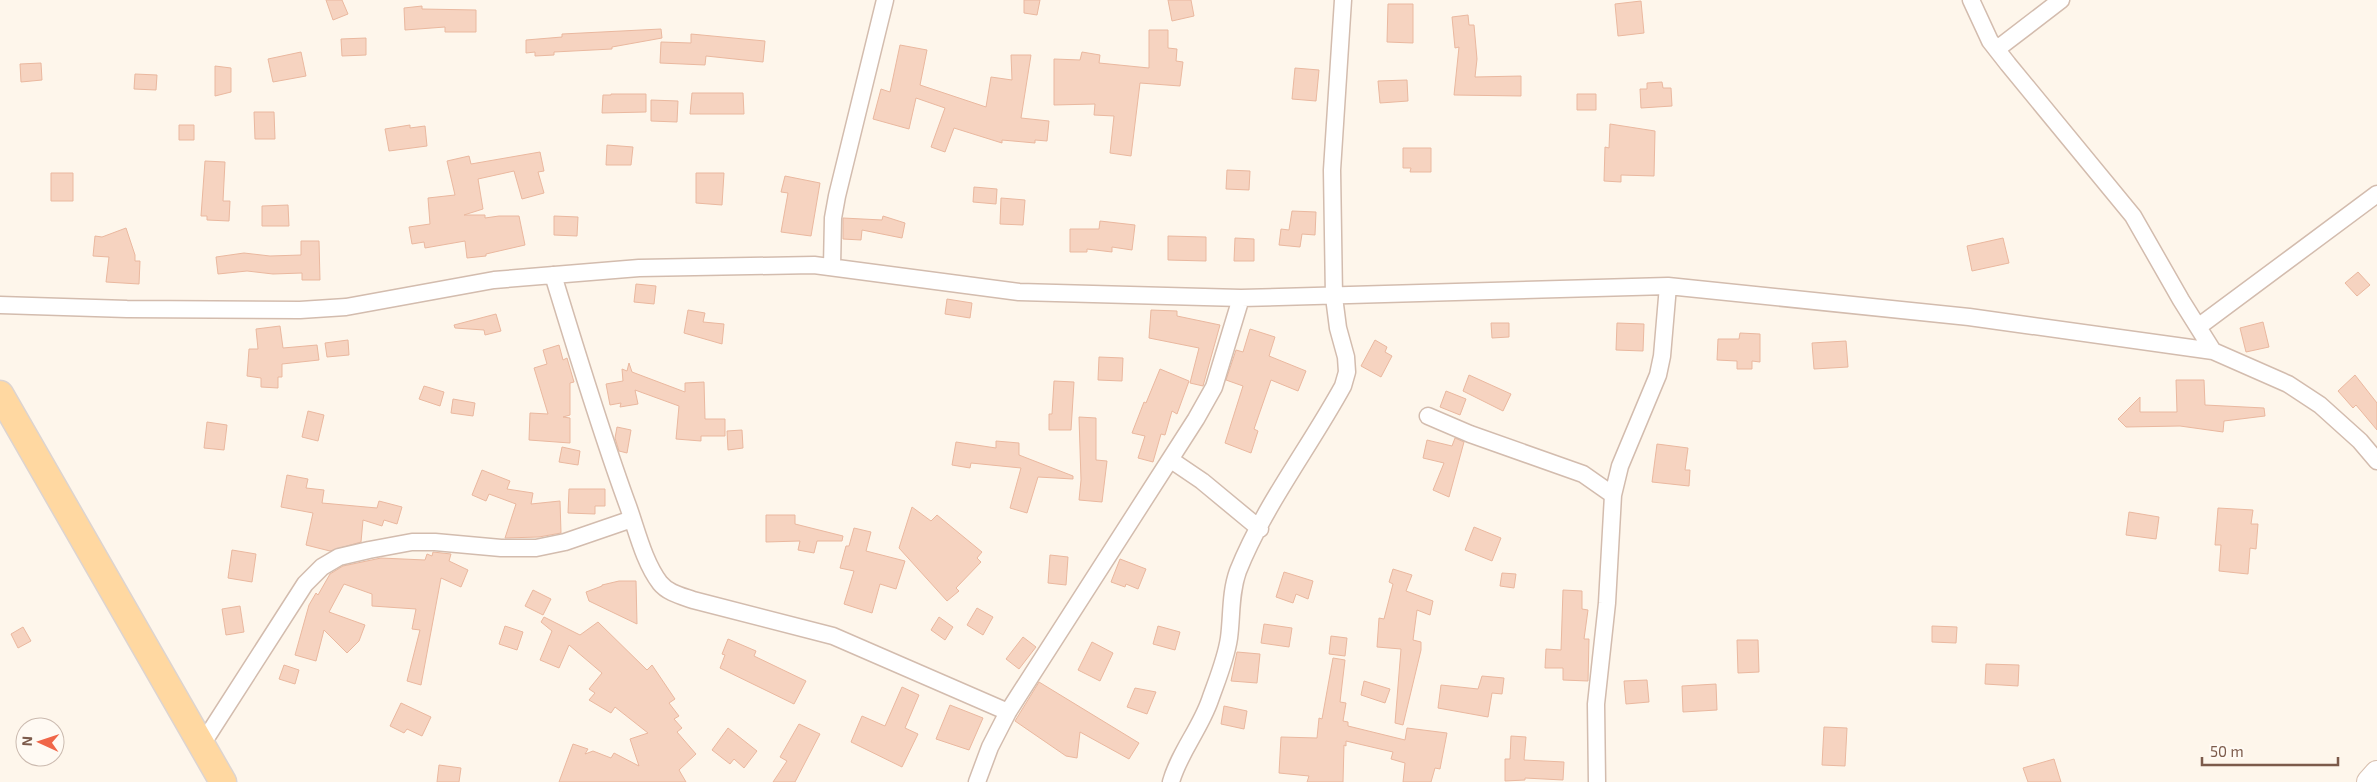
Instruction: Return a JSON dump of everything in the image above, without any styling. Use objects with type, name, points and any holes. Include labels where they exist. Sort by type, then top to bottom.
[{"type":"main road","points":[[0,394],[223,782]]},
{"type":"street","points":[[832,267],[833,218],[837,196],[885,0]]},
{"type":"street","points":[[1171,782],[1178,761],[1208,706],[1222,664],[1231,621],[1232,588],[1239,570],[1260,529],[1343,386],[1347,372],[1346,357],[1338,328],[1334,297],[1332,170],[1343,0]]},
{"type":"street","points":[[1972,0],[1990,41],[2133,216],[2214,351]]},
{"type":"street","points":[[1997,49],[2061,0]]},
{"type":"street","points":[[2198,326],[2377,194]]},
{"type":"street","points":[[0,305],[127,309],[300,310],[346,307],[494,280],[639,268],[832,267],[1019,292],[1241,298],[1334,297],[1668,286],[1969,317],[2214,351],[2288,384],[2320,405],[2360,441],[2377,461]]},
{"type":"street","points":[[554,275],[598,426],[653,572],[662,585],[675,594],[693,600],[833,636],[1008,712]]},
{"type":"street","points":[[1597,782],[1596,704],[1608,603],[1612,495],[1620,466],[1658,374],[1662,356],[1668,286]]},
{"type":"street","points":[[977,782],[990,747],[1008,712],[1171,460],[1214,387],[1241,298]]},
{"type":"street","points":[[1428,416],[1470,434],[1583,474],[1612,495]]},
{"type":"street","points":[[1171,460],[1202,482],[1260,529]]},
{"type":"street","points":[[201,746],[306,584],[322,567],[339,557],[412,542],[536,548],[564,542],[632,519]]},
{"type":"street","points":[[2369,782],[2377,773]]},
{"type":"building","points":[[326,0],[342,0],[348,14],[333,20]]},
{"type":"building","points":[[1024,0],[1040,0],[1037,15],[1024,13]]},
{"type":"building","points":[[1168,0],[1191,0],[1194,16],[1172,21]]},
{"type":"building","points":[[1641,1],[1644,33],[1618,36],[1615,4]]},
{"type":"building","points":[[1388,4],[1413,4],[1413,43],[1387,42]]},
{"type":"building","points":[[422,6],[422,9],[476,10],[476,32],[445,32],[445,27],[405,30],[404,8]]},
{"type":"building","points":[[1468,15],[1469,25],[1474,25],[1477,59],[1475,77],[1521,76],[1521,96],[1454,95],[1459,47],[1455,48],[1452,17]]},
{"type":"building","points":[[661,29],[662,38],[612,47],[612,49],[554,52],[554,55],[535,56],[535,52],[526,53],[526,40],[562,37],[562,34]]},
{"type":"building","points":[[1149,30],[1168,30],[1168,48],[1177,49],[1176,61],[1183,62],[1180,86],[1140,83],[1131,156],[1110,153],[1114,116],[1094,115],[1095,104],[1054,105],[1054,59],[1080,60],[1082,52],[1100,55],[1099,63],[1149,68]]},
{"type":"building","points":[[691,34],[765,41],[763,62],[706,56],[705,65],[660,63],[661,42],[691,43]]},
{"type":"building","points":[[366,38],[366,55],[342,56],[341,39]]},
{"type":"building","points":[[900,45],[927,50],[920,85],[986,107],[991,77],[1012,80],[1011,55],[1031,55],[1021,118],[1049,121],[1047,141],[1035,140],[1035,143],[1002,140],[1002,143],[954,128],[945,152],[931,147],[945,108],[916,98],[909,129],[873,119],[881,89],[890,92]]},
{"type":"building","points":[[301,52],[306,76],[273,82],[268,59]]},
{"type":"building","points":[[41,63],[42,80],[21,82],[20,64]]},
{"type":"building","points":[[215,66],[231,68],[231,92],[215,96]]},
{"type":"building","points":[[1295,68],[1319,70],[1316,101],[1292,99]]},
{"type":"building","points":[[135,74],[157,75],[156,90],[134,89]]},
{"type":"building","points":[[1407,80],[1408,101],[1380,103],[1378,81]]},
{"type":"building","points":[[1662,82],[1663,88],[1671,88],[1672,106],[1641,108],[1640,89],[1647,89],[1647,83]]},
{"type":"building","points":[[692,93],[743,93],[744,114],[690,114]]},
{"type":"building","points":[[646,94],[646,112],[602,113],[603,95]]},
{"type":"building","points":[[1577,94],[1596,94],[1596,110],[1577,110]]},
{"type":"building","points":[[651,100],[678,101],[677,122],[651,121]]},
{"type":"building","points":[[254,112],[274,112],[275,139],[255,139]]},
{"type":"building","points":[[1610,124],[1655,131],[1654,176],[1621,175],[1621,182],[1604,181],[1605,147],[1609,148]]},
{"type":"building","points":[[179,125],[194,125],[194,140],[179,140]]},
{"type":"building","points":[[410,125],[410,128],[425,126],[427,146],[389,151],[385,129]]},
{"type":"building","points":[[607,145],[633,147],[631,165],[606,165]]},
{"type":"building","points":[[1403,148],[1431,148],[1431,172],[1410,172],[1411,168],[1403,168]]},
{"type":"building","points":[[540,152],[544,171],[538,172],[544,193],[522,199],[514,171],[478,179],[483,209],[464,215],[485,215],[485,218],[519,216],[525,245],[486,254],[486,256],[467,258],[465,241],[425,248],[424,242],[412,244],[409,227],[430,224],[428,198],[455,195],[447,161],[469,156],[471,164]]},
{"type":"building","points":[[205,161],[225,162],[223,201],[230,201],[229,221],[207,220],[207,216],[201,216]]},
{"type":"building","points":[[1227,170],[1250,171],[1249,190],[1226,189]]},
{"type":"building","points":[[51,173],[73,173],[73,201],[51,201]]},
{"type":"building","points":[[696,173],[724,173],[722,205],[696,203]]},
{"type":"building","points":[[785,176],[820,183],[811,236],[781,232],[788,193],[781,192]]},
{"type":"building","points":[[974,187],[997,189],[996,204],[973,202]]},
{"type":"building","points":[[1001,198],[1025,200],[1023,225],[1000,224]]},
{"type":"building","points":[[288,205],[289,226],[262,226],[262,206]]},
{"type":"building","points":[[1292,211],[1316,212],[1315,235],[1302,234],[1300,247],[1279,245],[1281,229],[1289,230]]},
{"type":"building","points":[[554,216],[578,217],[577,236],[554,235]]},
{"type":"building","points":[[883,216],[905,223],[902,238],[862,230],[861,240],[843,239],[843,218],[882,220]]},
{"type":"building","points":[[1100,221],[1135,225],[1132,250],[1112,247],[1112,252],[1087,249],[1087,252],[1070,252],[1070,229],[1099,229]]},
{"type":"building","points":[[126,228],[135,255],[135,261],[140,261],[139,284],[106,282],[109,257],[93,256],[95,236],[102,237]]},
{"type":"building","points":[[1168,236],[1206,237],[1206,261],[1168,260]]},
{"type":"building","points":[[1235,238],[1254,239],[1254,261],[1234,261]]},
{"type":"building","points":[[2003,238],[2009,263],[1972,271],[1967,246]]},
{"type":"building","points":[[301,241],[319,241],[320,280],[302,280],[302,273],[273,274],[247,271],[218,274],[216,257],[244,253],[270,256],[301,255]]},
{"type":"building","points":[[2358,272],[2370,285],[2357,296],[2345,283]]},
{"type":"building","points":[[636,284],[656,286],[654,304],[634,302]]},
{"type":"building","points":[[947,299],[972,303],[970,318],[945,314]]},
{"type":"building","points":[[688,310],[705,313],[703,322],[724,324],[722,344],[684,333]]},
{"type":"building","points":[[1151,310],[1177,311],[1177,316],[1220,325],[1203,386],[1190,383],[1199,348],[1149,338]]},
{"type":"building","points":[[496,314],[501,331],[485,335],[484,330],[455,328],[454,325]]},
{"type":"building","points":[[2263,322],[2269,347],[2246,352],[2240,328]]},
{"type":"building","points":[[1491,323],[1509,323],[1509,337],[1492,338]]},
{"type":"building","points":[[1617,323],[1644,324],[1643,351],[1616,350]]},
{"type":"building","points":[[280,326],[283,348],[317,345],[319,360],[282,364],[282,377],[278,377],[278,388],[261,387],[261,378],[247,376],[249,349],[258,349],[256,329]]},
{"type":"building","points":[[1250,329],[1275,337],[1269,356],[1306,371],[1298,391],[1271,380],[1254,429],[1258,431],[1251,453],[1225,443],[1243,386],[1226,380],[1236,350],[1243,352]]},
{"type":"building","points":[[1740,333],[1760,334],[1760,362],[1752,361],[1752,369],[1737,369],[1737,361],[1717,360],[1718,339],[1739,339]]},
{"type":"building","points":[[348,340],[349,355],[327,357],[325,343]]},
{"type":"building","points":[[1375,340],[1387,347],[1385,352],[1392,356],[1381,377],[1361,366]]},
{"type":"building","points":[[1846,341],[1848,367],[1814,369],[1812,343]]},
{"type":"building","points":[[559,345],[563,360],[567,358],[574,382],[570,383],[570,415],[563,417],[570,418],[570,443],[529,440],[530,413],[548,414],[534,368],[547,364],[543,350]]},
{"type":"building","points":[[1099,357],[1123,358],[1122,381],[1098,380]]},
{"type":"building","points":[[629,363],[632,372],[685,392],[685,383],[704,382],[705,419],[725,419],[725,436],[701,436],[701,441],[676,439],[679,406],[635,390],[638,404],[620,407],[621,403],[610,405],[606,384],[623,381],[622,369],[627,371]]},
{"type":"building","points":[[1160,369],[1189,381],[1177,414],[1172,411],[1165,435],[1161,434],[1153,462],[1138,458],[1145,436],[1132,433]]},
{"type":"building","points":[[1469,375],[1511,394],[1503,411],[1463,391]]},
{"type":"building","points":[[2355,375],[2377,403],[2377,430],[2356,405],[2353,408],[2338,391]]},
{"type":"building","points":[[2176,380],[2204,380],[2205,405],[2264,408],[2265,416],[2224,421],[2223,432],[2180,426],[2126,427],[2118,419],[2140,397],[2140,412],[2177,412]]},
{"type":"building","points":[[1054,381],[1074,382],[1071,430],[1049,430],[1049,414],[1052,414]]},
{"type":"building","points":[[424,386],[444,392],[440,406],[419,399]]},
{"type":"building","points":[[1446,391],[1466,399],[1460,415],[1440,407]]},
{"type":"building","points":[[453,399],[475,403],[473,416],[451,413]]},
{"type":"building","points":[[308,411],[324,415],[318,441],[302,437]]},
{"type":"building","points":[[1079,417],[1096,418],[1096,460],[1107,461],[1102,502],[1079,500],[1081,480]]},
{"type":"building","points":[[207,422],[227,425],[224,450],[204,448]]},
{"type":"building","points":[[617,427],[631,430],[627,453],[619,451],[615,438]]},
{"type":"building","points":[[742,430],[743,448],[728,450],[727,431]]},
{"type":"building","points":[[1455,438],[1464,442],[1449,497],[1433,490],[1444,463],[1423,458],[1427,440],[1452,446]]},
{"type":"building","points":[[996,441],[1019,443],[1019,455],[1073,476],[1073,479],[1038,477],[1027,513],[1010,508],[1021,468],[971,463],[970,468],[952,465],[956,442],[996,448]]},
{"type":"building","points":[[1657,444],[1688,448],[1685,470],[1690,470],[1689,486],[1652,482]]},
{"type":"building","points":[[562,447],[580,451],[578,465],[559,462]]},
{"type":"building","points":[[482,470],[510,481],[507,489],[533,493],[531,504],[560,501],[561,533],[539,537],[505,538],[516,504],[489,494],[486,501],[472,495]]},
{"type":"building","points":[[287,475],[308,479],[306,488],[324,490],[322,503],[377,508],[379,501],[402,507],[397,524],[384,520],[382,526],[363,520],[361,542],[330,551],[306,545],[313,513],[281,507]]},
{"type":"building","points":[[569,489],[605,489],[605,506],[595,506],[595,514],[568,513]]},
{"type":"building","points":[[912,507],[931,521],[937,515],[982,552],[977,558],[981,562],[956,588],[959,591],[947,601],[899,548]]},
{"type":"building","points":[[2218,508],[2253,510],[2251,524],[2258,524],[2256,549],[2250,548],[2248,574],[2219,571],[2221,545],[2215,545]]},
{"type":"building","points":[[2129,512],[2159,517],[2156,539],[2126,535]]},
{"type":"building","points":[[766,515],[795,515],[795,524],[843,536],[842,541],[817,541],[814,553],[798,550],[800,541],[766,542]]},
{"type":"building","points":[[1474,527],[1501,538],[1492,561],[1465,550]]},
{"type":"building","points":[[854,528],[871,532],[866,551],[905,561],[896,589],[880,584],[872,613],[844,604],[854,571],[840,568],[846,546],[849,546]]},
{"type":"building","points":[[232,550],[256,554],[252,582],[228,578]]},
{"type":"building","points":[[433,552],[451,554],[449,561],[468,570],[461,587],[441,578],[421,685],[407,681],[420,630],[412,629],[416,609],[372,606],[372,594],[344,584],[329,612],[365,625],[359,641],[347,653],[324,630],[316,661],[295,655],[309,605],[316,593],[318,595],[330,574],[343,566],[381,558],[425,560],[427,554],[432,556]]},
{"type":"building","points":[[1050,555],[1068,557],[1066,585],[1048,583]]},
{"type":"building","points":[[1120,559],[1146,569],[1138,589],[1126,584],[1125,587],[1111,582]]},
{"type":"building","points":[[1393,569],[1412,575],[1406,591],[1433,601],[1430,615],[1417,610],[1413,640],[1421,642],[1421,650],[1403,725],[1395,723],[1401,649],[1377,647],[1379,618],[1384,619],[1393,584],[1389,582]]},
{"type":"building","points":[[1284,572],[1313,581],[1308,599],[1296,594],[1293,603],[1276,597]]},
{"type":"building","points":[[1502,573],[1516,574],[1514,588],[1500,586]]},
{"type":"building","points":[[619,581],[636,581],[637,624],[589,601],[586,592],[602,585]]},
{"type":"building","points":[[533,590],[551,599],[543,615],[525,606]]},
{"type":"building","points":[[1563,590],[1582,591],[1582,609],[1588,610],[1584,639],[1589,639],[1588,681],[1563,680],[1563,668],[1545,668],[1546,649],[1561,650]]},
{"type":"building","points":[[240,606],[244,632],[226,635],[222,609]]},
{"type":"building","points":[[977,608],[993,617],[983,635],[967,625]]},
{"type":"building","points":[[544,617],[580,635],[598,622],[647,670],[652,665],[675,699],[669,703],[679,716],[674,719],[682,728],[677,732],[696,754],[679,770],[686,782],[559,782],[573,744],[588,749],[585,754],[593,751],[611,758],[614,753],[639,766],[630,739],[648,733],[615,707],[611,713],[589,700],[595,693],[589,689],[602,673],[569,645],[559,668],[540,660],[552,631],[541,622]]},
{"type":"building","points":[[939,617],[953,627],[945,640],[931,630]]},
{"type":"building","points":[[1264,624],[1292,628],[1289,647],[1261,643]]},
{"type":"building","points":[[505,626],[523,632],[517,650],[499,644]]},
{"type":"building","points":[[1158,626],[1180,632],[1175,650],[1153,644]]},
{"type":"building","points":[[1932,626],[1957,627],[1956,643],[1932,642]]},
{"type":"building","points":[[23,627],[31,641],[18,648],[11,634]]},
{"type":"building","points":[[1331,636],[1347,638],[1345,656],[1329,654]]},
{"type":"building","points":[[1023,637],[1036,647],[1019,669],[1006,659]]},
{"type":"building","points":[[728,639],[756,651],[754,656],[806,681],[794,704],[720,668],[725,655],[722,654]]},
{"type":"building","points":[[1737,640],[1758,640],[1759,672],[1738,673]]},
{"type":"building","points":[[1092,642],[1113,653],[1100,681],[1078,670]]},
{"type":"building","points":[[1237,652],[1260,654],[1257,683],[1231,681]]},
{"type":"building","points":[[1333,658],[1345,660],[1340,702],[1346,703],[1343,721],[1348,722],[1348,726],[1405,740],[1407,728],[1447,733],[1440,769],[1435,768],[1431,782],[1403,782],[1405,763],[1391,759],[1393,752],[1346,741],[1346,746],[1344,745],[1343,782],[1307,782],[1309,776],[1279,773],[1281,737],[1317,738],[1319,718],[1322,719]]},
{"type":"building","points":[[1986,664],[2019,665],[2018,686],[1985,684]]},
{"type":"building","points":[[284,665],[299,670],[295,684],[279,679]]},
{"type":"building","points":[[1482,676],[1504,678],[1502,694],[1492,693],[1488,717],[1438,708],[1441,685],[1478,689]]},
{"type":"building","points":[[1647,680],[1649,702],[1626,704],[1624,681]]},
{"type":"building","points":[[1364,681],[1390,689],[1385,703],[1361,695]]},
{"type":"building","points":[[1039,682],[1139,743],[1129,759],[1080,732],[1077,758],[1066,756],[1015,721]]},
{"type":"building","points":[[1716,684],[1717,710],[1683,712],[1682,686]]},
{"type":"building","points":[[902,687],[919,695],[905,728],[918,734],[902,767],[851,742],[862,716],[885,726]]},
{"type":"building","points":[[1135,688],[1156,692],[1147,714],[1127,707]]},
{"type":"building","points":[[401,703],[431,717],[422,736],[407,729],[404,733],[390,726]]},
{"type":"building","points":[[950,705],[983,718],[969,750],[936,739]]},
{"type":"building","points":[[1224,706],[1247,711],[1244,729],[1221,724]]},
{"type":"building","points":[[799,724],[820,734],[795,782],[773,782],[787,761],[780,757]]},
{"type":"building","points":[[1824,727],[1847,728],[1845,766],[1822,765]]},
{"type":"building","points":[[728,728],[757,751],[744,768],[734,759],[730,764],[712,750]]},
{"type":"building","points":[[1511,736],[1526,737],[1524,760],[1564,762],[1563,780],[1525,778],[1525,780],[1505,781],[1505,759],[1510,759]]},
{"type":"building","points":[[2054,759],[2061,782],[2028,782],[2023,768]]},
{"type":"building","points":[[439,765],[461,768],[459,782],[437,782]]}]
